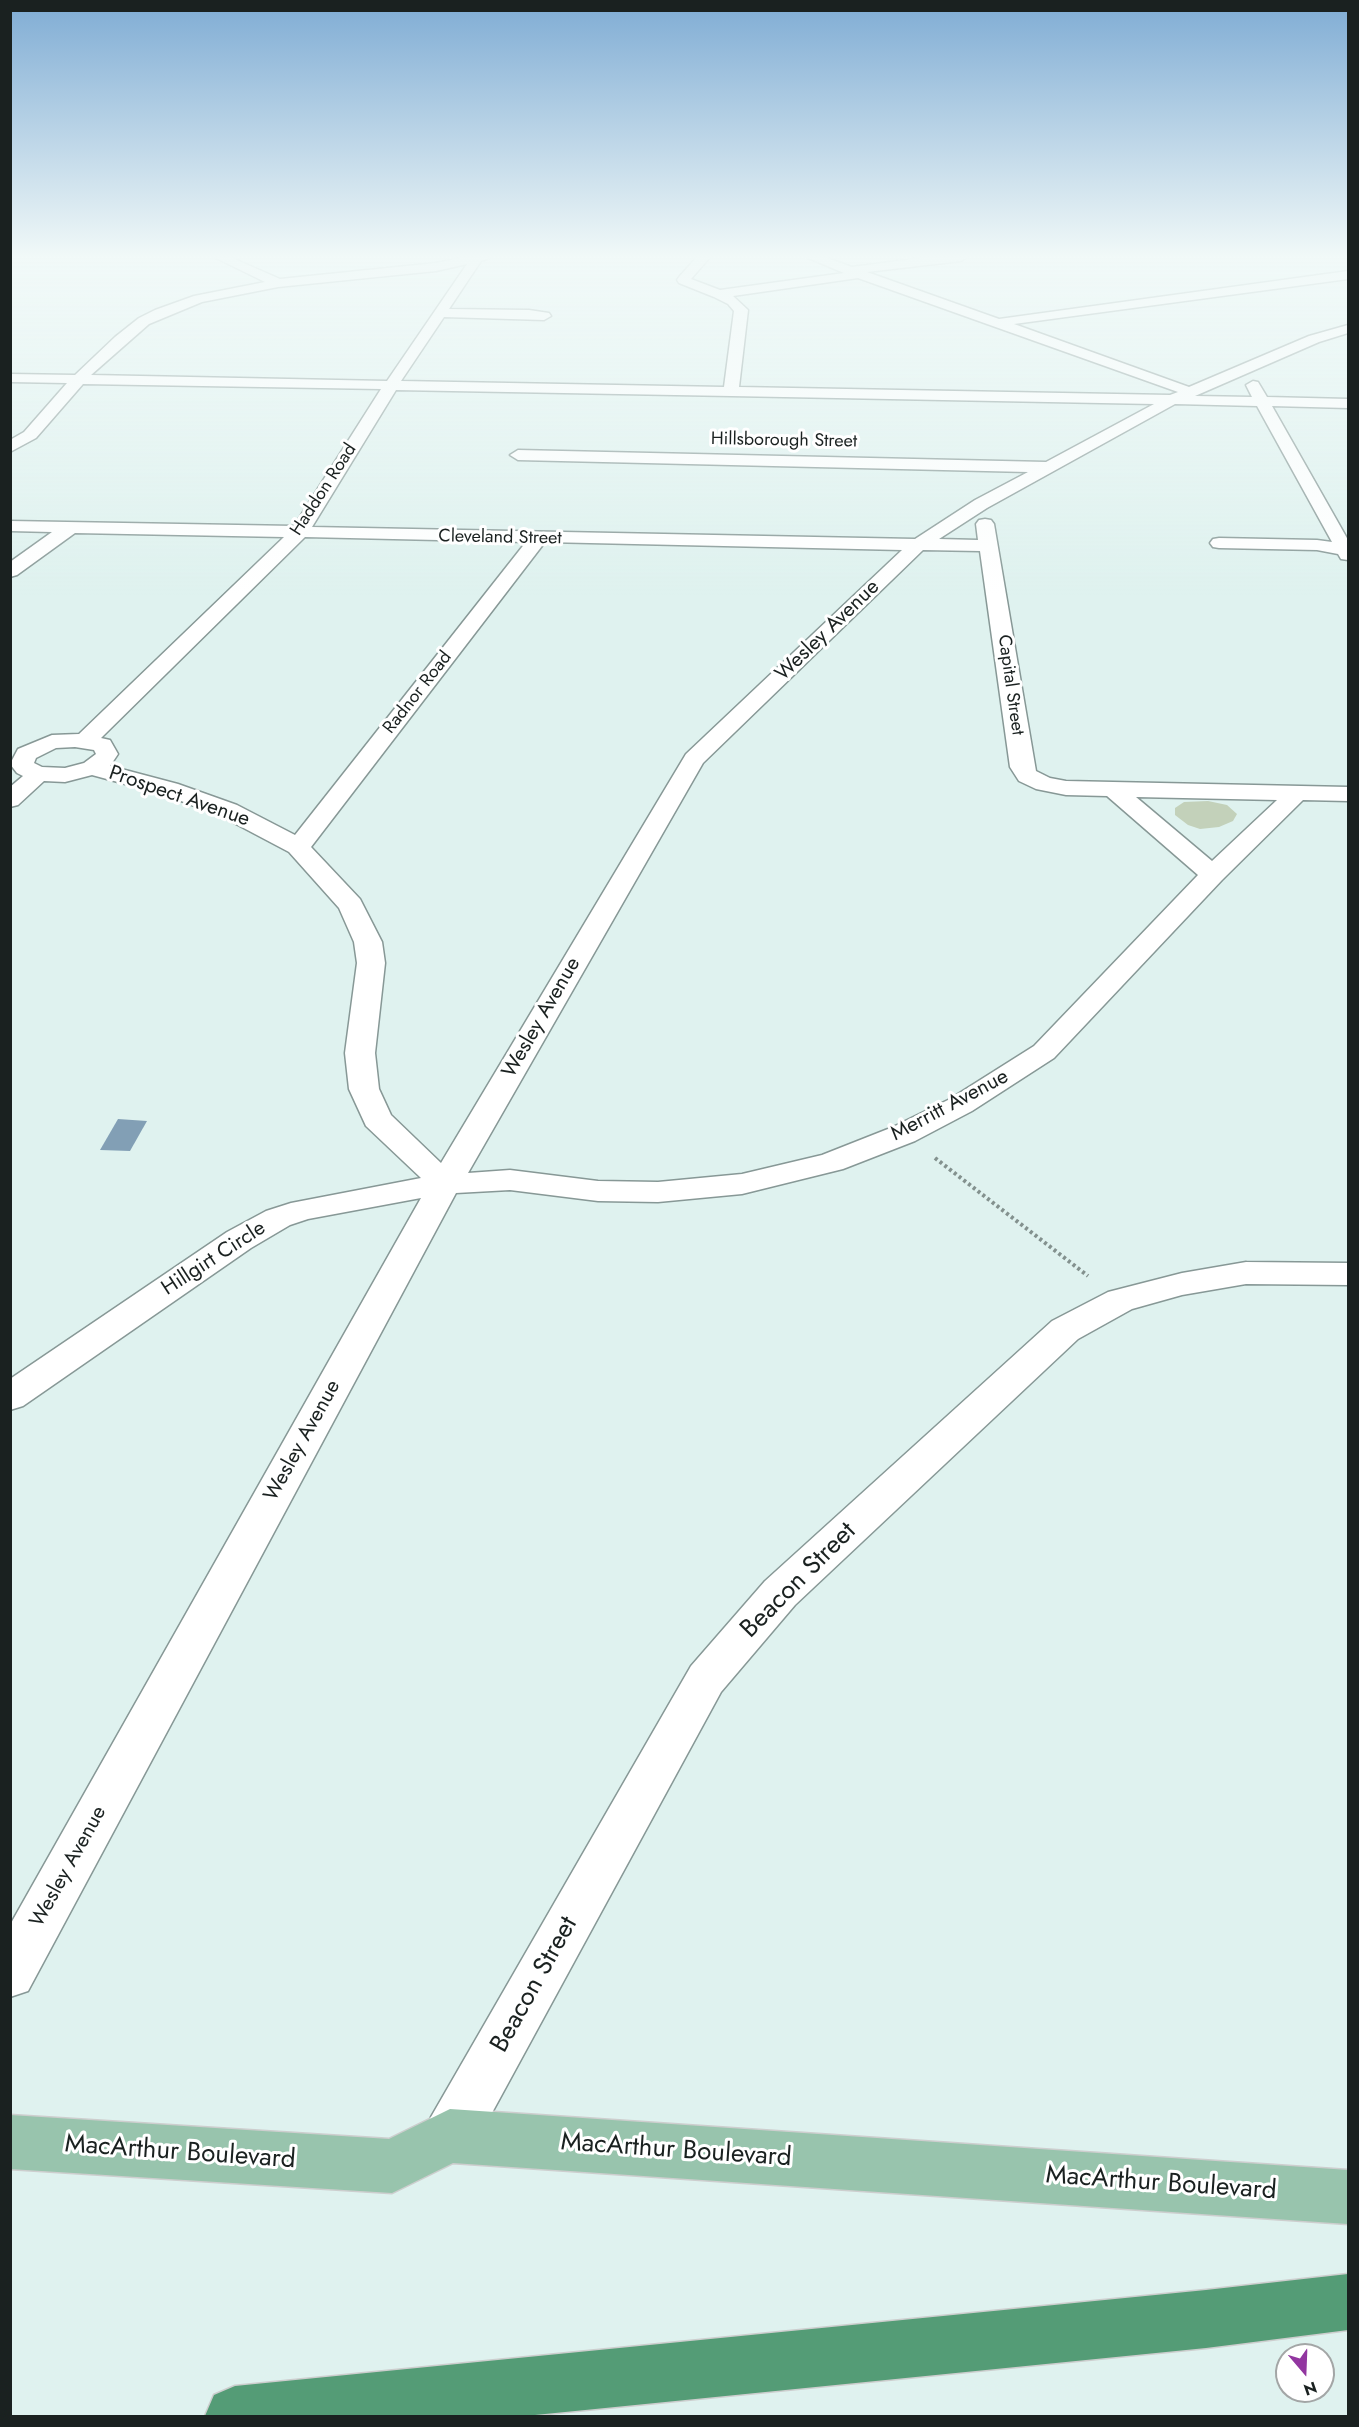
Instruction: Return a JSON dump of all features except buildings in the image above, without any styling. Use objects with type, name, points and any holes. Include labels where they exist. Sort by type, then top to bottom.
[{"type":"highway","points":[[235,2416],[1206,2319],[1348,2302]]},
{"type":"main road","name":"MacArthur Boulevard","points":[[10,2142],[392,2166],[450,2136],[1348,2197]]},
{"type":"street","points":[[10,447],[30,435],[88,370]]},
{"type":"street","name":"Haddon Road","points":[[86,740],[299,533],[401,370]]},
{"type":"street","points":[[731,392],[734,370]]},
{"type":"street","points":[[1127,370],[1176,388],[1184,395],[1262,401]]},
{"type":"street","name":"Wesley Avenue","points":[[10,1974],[445,1184],[694,759],[918,545],[981,504],[1049,467],[1184,395],[1243,370]]},
{"type":"street","points":[[1244,370],[1347,552]]},
{"type":"street","points":[[10,378],[731,392],[1184,395],[1262,401],[1344,402],[1348,417],[1271,416]]},
{"type":"street","name":"Hillsborough Street","points":[[518,455],[1049,467]]},
{"type":"street","name":"Capital Street","points":[[981,504],[990,546],[1022,767],[1027,776],[1044,784],[1066,788],[1296,794]]},
{"type":"street","name":"Cleveland Street","points":[[10,526],[990,546]]},
{"type":"street","points":[[10,571],[70,528]]},
{"type":"street","name":"Radnor Road","points":[[298,847],[538,538]]},
{"type":"street","points":[[1219,543],[1317,545],[1347,552]]},
{"type":"street","points":[[1228,561],[1325,557],[1347,552]]},
{"type":"street","points":[[10,800],[24,764],[33,750],[52,742],[86,740],[102,745],[107,754],[105,759],[92,768],[65,775],[24,764]]},
{"type":"street","name":"Prospect Avenue","points":[[92,768],[170,789],[228,810],[298,847],[351,905],[368,942],[371,963],[360,1053],[364,1089],[377,1119],[445,1184]]},
{"type":"street","points":[[1114,790],[1213,875]]},
{"type":"street","points":[[1296,794],[1348,794]]},
{"type":"street","name":"Merritt Avenue","points":[[445,1184],[510,1180],[598,1191],[658,1192],[742,1184],[832,1162],[904,1134],[961,1105],[1044,1052],[1213,875],[1296,794]]},
{"type":"street","name":"Hillgirt Circle","points":[[10,1397],[239,1240],[278,1218],[320,1206],[445,1184]]},
{"type":"street","name":"Beacon Street","points":[[450,2136],[706,1679],[780,1593],[1065,1330],[1120,1300],[1182,1284],[1246,1273],[1348,1274]]},
{"type":"path","points":[[904,1134],[1120,1300]]},
{"type":"green space","points":[[1208,801],[1227,805],[1237,814],[1233,821],[1219,827],[1200,829],[1188,825],[1175,815],[1175,808],[1184,802]]},
{"type":"water","points":[[118,1119],[147,1121],[130,1151],[100,1150]]}]
